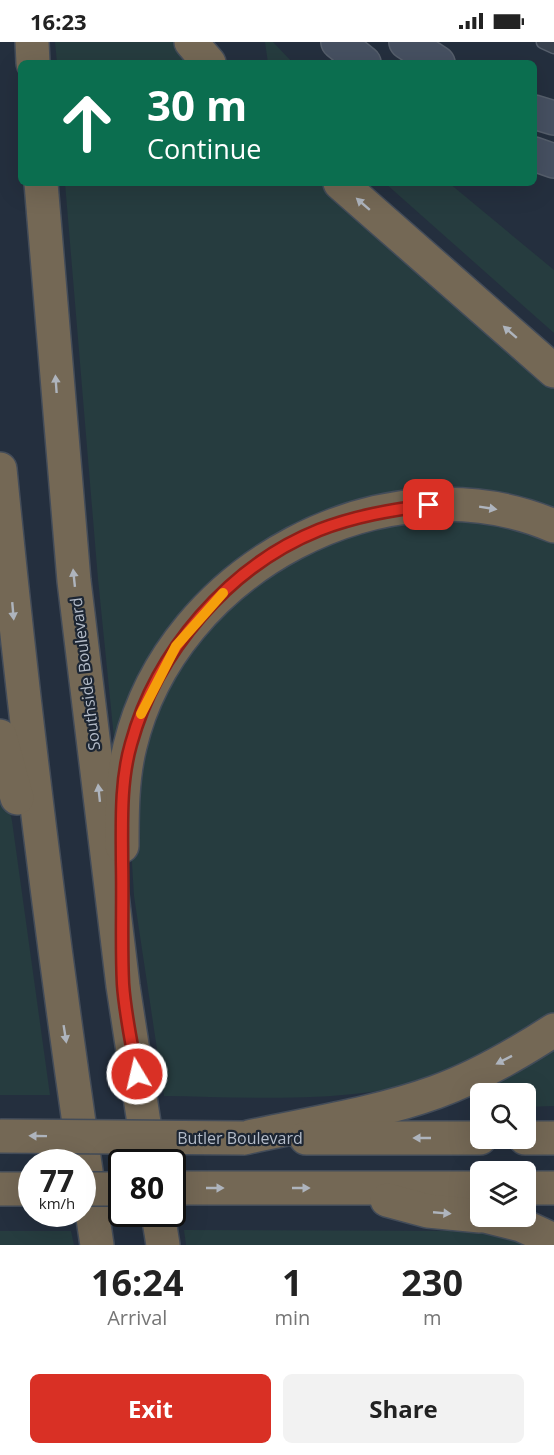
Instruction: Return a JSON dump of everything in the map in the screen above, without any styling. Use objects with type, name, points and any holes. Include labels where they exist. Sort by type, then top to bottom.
[{"type":"highway","points":[[32,42],[33,60]]},
{"type":"highway","points":[[191,42],[206,60]]},
{"type":"highway","name":"Southside Boulevard","points":[[41,186],[74,581],[123,986],[148,1149]]},
{"type":"highway","points":[[342,186],[554,371]]},
{"type":"highway","points":[[0,469],[19,672],[59,995],[98,1245]]},
{"type":"highway","points":[[123,986],[122,833],[124,786],[130,746],[142,709],[158,678],[176,646],[197,619],[248,572],[283,548],[317,531],[351,519],[429,505],[471,506],[507,511],[554,526]]},
{"type":"highway","points":[[0,736],[15,791],[59,995]]},
{"type":"highway","points":[[244,1138],[391,1106],[436,1092],[523,1051],[554,1030]]},
{"type":"highway","name":"Butler Boulevard","points":[[0,1136],[470,1138]]},
{"type":"highway","points":[[536,1138],[554,1138]]},
{"type":"highway","points":[[186,1188],[470,1188]]},
{"type":"highway","points":[[536,1188],[554,1188]]},
{"type":"highway","points":[[0,1189],[18,1189]]},
{"type":"highway","points":[[345,1189],[428,1211],[470,1215]]},
{"type":"highway","points":[[160,1227],[162,1245]]},
{"type":"highway","points":[[525,1227],[554,1240]]},
{"type":"main road","points":[[338,42],[359,60]]},
{"type":"main road","points":[[406,42],[433,60]]},
{"type":"main road","points":[[537,113],[554,118]]},
{"type":"main road","points":[[537,155],[554,161]]},
{"type":"lane","points":[[543,42],[554,47]]},
{"type":"green space","points":[[55,42],[180,42],[195,60],[57,60]]},
{"type":"green space","points":[[265,42],[273,42],[290,60],[268,60]]},
{"type":"green space","points":[[65,186],[327,186],[554,386],[554,515],[511,502],[267,542],[115,748],[98,579]]},
{"type":"green space","points":[[388,186],[453,186],[554,270],[554,333]]},
{"type":"green space","points":[[447,515],[554,536],[554,1017],[489,1053],[449,1072],[417,1083],[346,1095],[309,1097],[164,1096],[134,896],[131,847],[134,793],[153,713],[222,606],[319,537]]},
{"type":"green space","points":[[0,766],[12,821],[50,1095],[0,1095]]},
{"type":"green space","points":[[554,1050],[554,1106],[536,1107],[536,1083],[499,1083]]},
{"type":"green space","points":[[184,1230],[456,1231],[491,1233],[530,1245],[186,1245]]},
{"type":"green space","points":[[0,1231],[71,1231],[74,1245],[0,1245]]},
{"type":"slow traffic","points":[[141,714],[176,646],[197,619],[223,593]]},
{"type":"route","points":[[137,1074],[123,986],[122,833],[124,786],[130,746],[142,709],[176,646],[197,619],[248,572],[283,548],[317,531],[351,519],[389,510],[429,505]]}]
